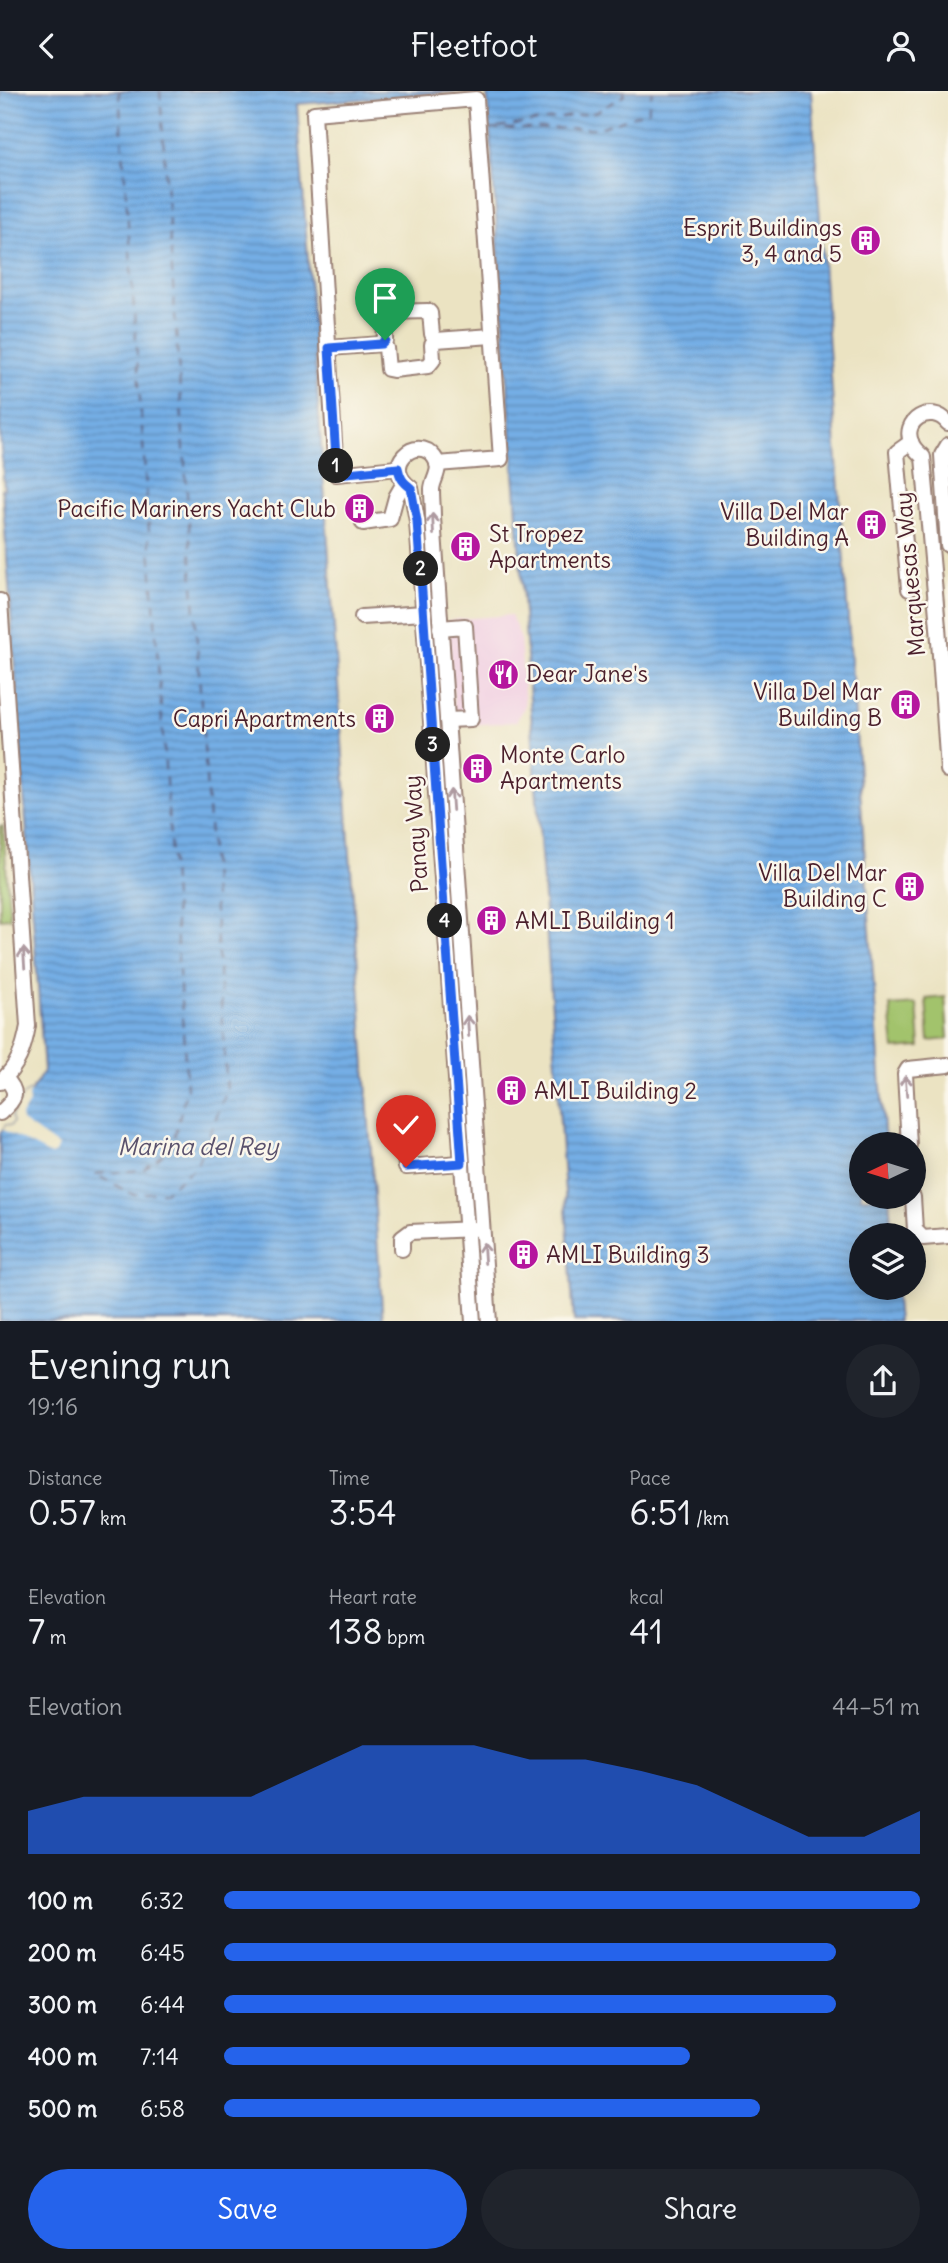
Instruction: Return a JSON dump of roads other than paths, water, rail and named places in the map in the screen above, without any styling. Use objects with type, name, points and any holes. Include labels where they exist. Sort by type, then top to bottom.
[{"type":"street","points":[[476,99],[501,459],[437,464],[429,452],[420,449],[413,450],[400,460],[398,468],[337,474],[329,348],[314,113],[476,99]]},
{"type":"street","points":[[381,344],[385,340],[384,317],[387,312],[428,311],[432,334],[436,340]]},
{"type":"street","points":[[329,348],[381,344],[386,348],[388,369],[393,370],[428,366],[433,360],[432,345],[436,340],[492,336]]},
{"type":"street","points":[[909,589],[897,452],[911,442],[911,426],[920,416],[933,413],[940,415],[948,423]]},
{"type":"street","name":"Marquesas Way","points":[[911,442],[923,457],[943,627],[948,769]]},
{"type":"street","name":"Marquesas Way","points":[[948,445],[942,455],[948,545]]},
{"type":"street","name":"Panay Way","points":[[437,464],[438,471],[432,485],[433,517],[447,720],[474,1229],[473,1321]]},
{"type":"street","name":"Panay Way","points":[[398,468],[399,476],[411,488],[417,521],[462,1163],[489,1321]]},
{"type":"street","points":[[363,523],[390,519],[396,497],[404,483]]},
{"type":"street","points":[[0,601],[28,1026],[24,1047],[16,1064],[3,1080],[13,1086],[15,1097],[0,1113]]},
{"type":"street","points":[[362,617],[424,613]]},
{"type":"street","points":[[440,628],[465,626],[471,719],[447,720]]},
{"type":"street","points":[[908,1132],[905,1074],[908,1069],[948,1065]]},
{"type":"street","points":[[405,1155],[406,1167],[462,1163]]},
{"type":"street","points":[[914,1209],[915,1230],[923,1238],[948,1236]]},
{"type":"street","points":[[402,1248],[402,1238],[410,1232],[474,1229]]},
{"type":"water","name":"Marina del Rey","points":[[0,91],[471,91],[297,104],[383,1321],[0,1321],[0,1134],[6,1125],[11,1126],[14,1122],[12,1116],[24,1095],[31,1091],[44,1071],[2,489]]},
{"type":"water","points":[[487,91],[811,91],[884,1132],[849,1132],[849,1209],[890,1209],[891,1223],[849,1223],[849,1300],[896,1300],[898,1321],[574,1321]]},
{"type":"place","name":"Esprit Buildings 3, 4 and 5","points":[[865,241]]},
{"type":"place","name":"Pacific Mariners Yacht Club","points":[[359,509]]},
{"type":"place","name":"Villa Del Mar Building A","points":[[872,525]]},
{"type":"place","name":"St Tropez Apartments","points":[[466,547]]},
{"type":"place","name":"Dear Jane's","points":[[503,674]]},
{"type":"place","name":"Villa Del Mar Building B","points":[[905,705]]},
{"type":"place","name":"Capri Apartments","points":[[379,719]]},
{"type":"place","name":"Monte Carlo Apartments","points":[[477,768]]},
{"type":"place","name":"Villa Del Mar Building C","points":[[910,886]]},
{"type":"place","name":"AMLI Building 1","points":[[492,921]]},
{"type":"place","name":"AMLI Building 2","points":[[511,1091]]},
{"type":"place","name":"AMLI Building 3","points":[[523,1255]]}]
